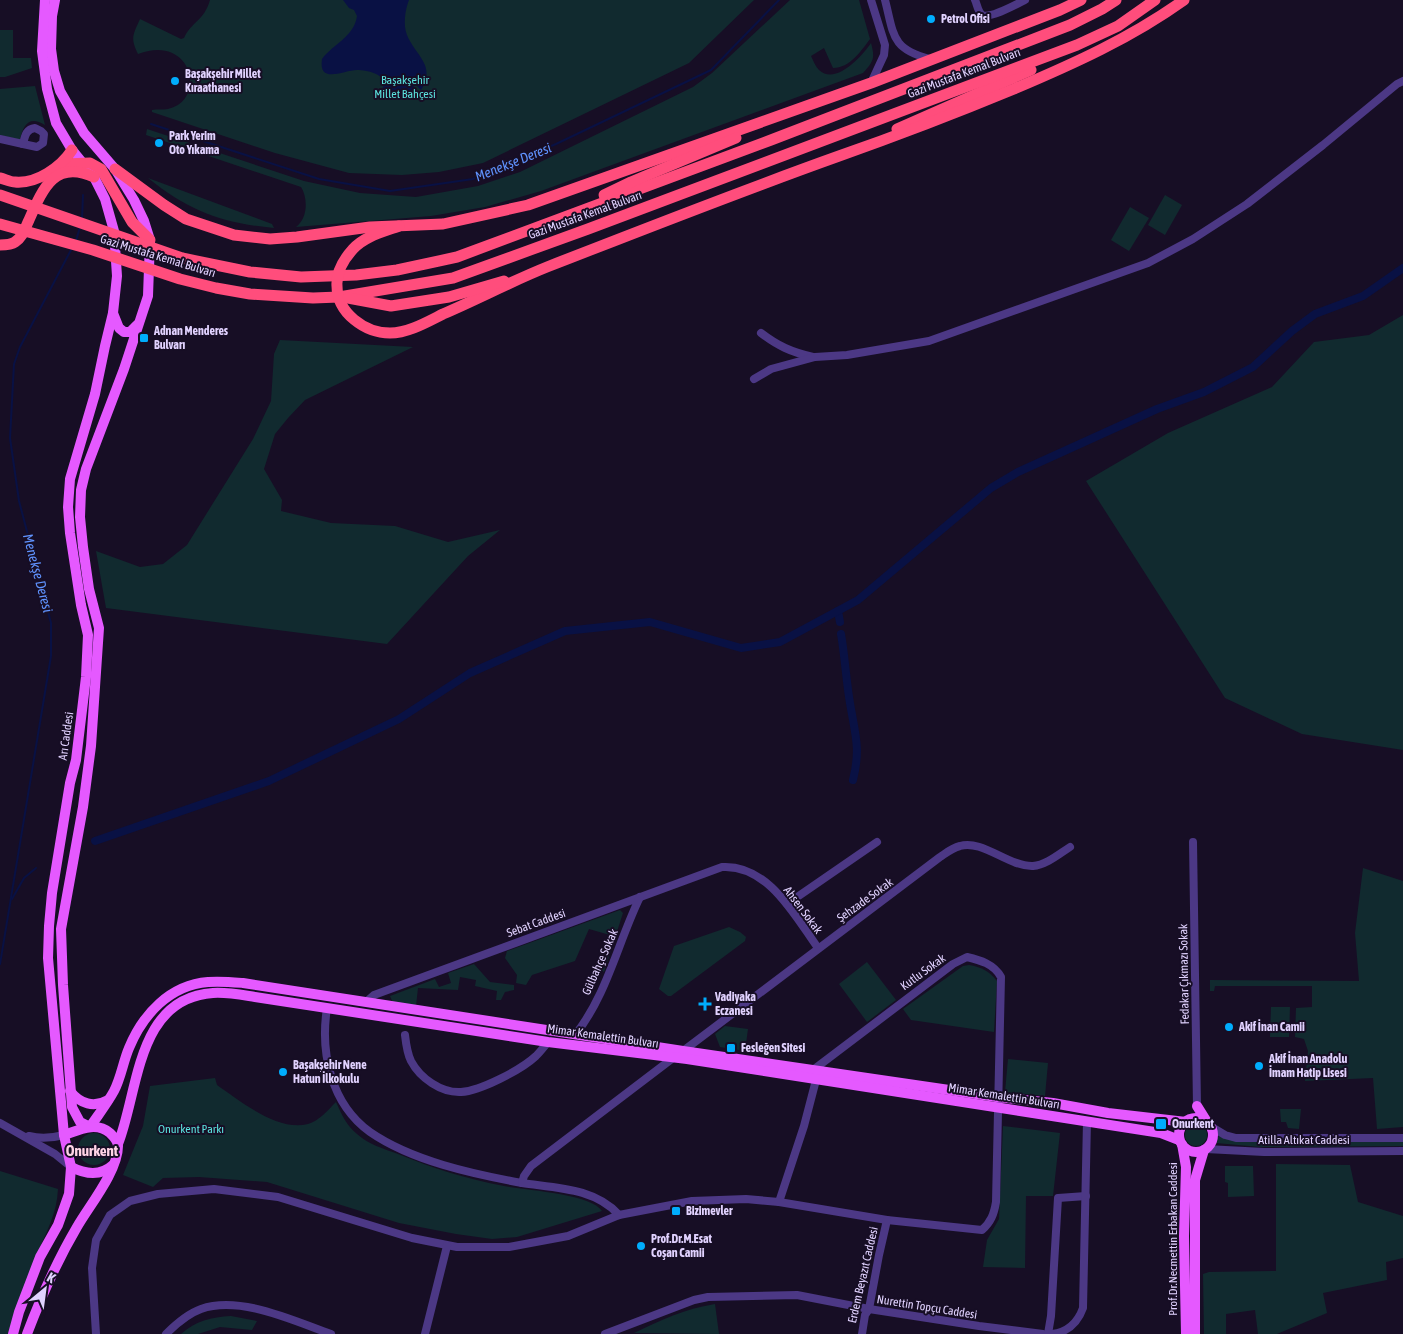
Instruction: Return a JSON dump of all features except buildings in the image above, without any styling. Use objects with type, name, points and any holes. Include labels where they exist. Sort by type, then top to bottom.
[{"type":"highway","points":[[115,168],[150,195],[186,218],[234,235],[270,239],[370,227],[444,224],[528,204],[871,83],[1060,10],[1081,0]]},
{"type":"highway","name":"Gazi Mustafa Kemal Bulvarı","points":[[0,195],[182,258],[250,272],[301,277],[356,275],[396,270],[457,257],[556,220],[1070,25],[1116,0]]},
{"type":"highway","name":"Gazi Mustafa Kemal Bulvarı","points":[[0,224],[93,250],[180,279],[216,288],[270,295],[313,298],[339,297],[453,278],[1077,45],[1118,26],[1155,0]]},
{"type":"highway","points":[[399,226],[362,241],[352,250],[339,270],[336,287],[342,303],[356,322],[376,332],[392,334],[426,322],[543,269],[686,213],[925,126],[1079,61],[1127,37],[1184,0]]},
{"type":"highway","points":[[837,157],[1030,70],[1077,45]]},
{"type":"highway","points":[[556,220],[631,182],[871,83]]},
{"type":"highway","points":[[0,178],[16,182],[32,180],[61,164],[72,150]]},
{"type":"highway","points":[[61,164],[90,163],[101,169],[132,222],[150,240]]},
{"type":"highway","points":[[0,245],[14,244],[22,236],[39,197],[49,181],[63,172],[74,171],[83,171],[94,177]]},
{"type":"highway","points":[[339,297],[391,306],[449,297],[543,269]]},
{"type":"main road","points":[[45,0],[42,45],[44,76],[56,122],[72,150],[94,177],[105,199],[114,231],[117,276],[114,313],[119,328],[124,332],[130,332],[140,322],[148,296],[150,240],[140,214],[115,168],[84,133],[60,91],[54,72],[51,49],[52,16],[55,0]]},
{"type":"main road","name":"Arı Caddesi","points":[[70,1167],[64,1135],[48,958],[52,893],[70,783],[76,760],[86,677],[88,635],[71,542],[68,507],[70,479],[95,394],[104,346],[114,313]]},
{"type":"main road","name":"Arı Caddesi","points":[[90,1127],[80,1122],[75,1115],[70,1091],[62,985],[61,929],[84,799],[91,746],[99,628],[89,589],[83,547],[80,517],[81,490],[86,468],[140,322]]},
{"type":"main road","points":[[90,1127],[115,1090],[128,1050],[138,1027],[159,1003],[171,995],[186,987],[208,982],[243,983],[683,1051],[815,1075],[998,1102]]},
{"type":"main road","name":"Mimar Kemalettin Bulvarı","points":[[118,1144],[126,1125],[143,1051],[152,1032],[168,1012],[185,1000],[199,995],[223,993],[548,1042],[815,1075]]},
{"type":"main road","points":[[568,1044],[575,1035]]},
{"type":"main road","points":[[673,1058],[683,1051]]},
{"type":"main road","points":[[70,1091],[75,1097],[89,1105],[102,1104],[108,1100]]},
{"type":"main road","name":"Mimar Kemalettin Bulvarı","points":[[998,1102],[1053,1103],[1108,1113],[1187,1120]]},
{"type":"main road","name":"Mimar Kemalettin Bulvarı","points":[[998,1102],[1087,1121],[1161,1133],[1181,1142]]},
{"type":"main road","points":[[1197,1106],[1208,1124],[1212,1139],[1205,1149],[1195,1152],[1190,1151],[1181,1142],[1180,1129],[1197,1106]]},
{"type":"main road","points":[[1187,1120],[1197,1118],[1208,1124]]},
{"type":"main road","points":[[27,1334],[54,1270],[77,1226],[105,1184],[117,1155],[118,1144],[114,1136],[107,1130],[99,1127],[90,1127],[64,1135]]},
{"type":"main road","name":"Prof.Dr.Necmettin Erbakan Caddesi","points":[[1181,1142],[1186,1167],[1184,1236],[1186,1334]]},
{"type":"main road","name":"Prof.Dr.Necmettin Erbakan Caddesi","points":[[1195,1334],[1195,1180],[1205,1149]]},
{"type":"main road","points":[[13,1334],[19,1312],[40,1257],[58,1225],[67,1204],[70,1167],[81,1172],[93,1174],[106,1170],[113,1165]]},
{"type":"street","points":[[871,0],[885,45],[884,55],[871,83]]},
{"type":"street","points":[[884,0],[896,40],[903,48],[914,55],[932,60]]},
{"type":"street","points":[[975,0],[979,12],[986,16],[1000,12],[1025,0]]},
{"type":"street","points":[[754,379],[771,369],[815,358],[929,341],[1148,263],[1193,239],[1247,204],[1323,145],[1396,84],[1403,81]]},
{"type":"street","points":[[0,139],[23,144]]},
{"type":"street","points":[[761,333],[778,346],[815,358]]},
{"type":"street","points":[[787,904],[877,842]]},
{"type":"street","name":"Fedakar Çıkmazı Sokak","points":[[1193,842],[1197,1106]]},
{"type":"street","name":"Şehzade Sokak","points":[[683,1051],[818,948],[958,846],[966,844],[975,846],[1022,866],[1034,866],[1044,863],[1070,847]]},
{"type":"street","name":"Ahsen Sokak","points":[[715,869],[729,867],[746,870],[765,882],[787,904],[818,948]]},
{"type":"street","name":"Sebat Caddesi","points":[[366,1002],[374,995],[715,869]]},
{"type":"street","name":"Gülbahçe Sokak","points":[[575,1035],[584,1024],[611,970],[640,897]]},
{"type":"street","name":"Kutlu Sokak","points":[[815,1075],[928,981],[967,957],[991,965],[1001,976],[998,1102]]},
{"type":"street","points":[[327,1008],[324,1023],[324,1041],[329,1070],[346,1109],[369,1131],[394,1146],[430,1160],[488,1177],[564,1188],[596,1198],[611,1206],[619,1215]]},
{"type":"street","points":[[404,1035],[410,1060],[417,1070],[442,1089],[458,1092],[467,1092],[484,1086],[527,1063],[538,1055],[548,1042]]},
{"type":"street","points":[[522,1183],[524,1176],[531,1166],[673,1058]]},
{"type":"street","points":[[779,1202],[804,1126],[815,1075]]},
{"type":"street","points":[[96,1334],[92,1268],[96,1240],[110,1215],[130,1201],[158,1194],[214,1189],[278,1197],[412,1238],[447,1246],[509,1247],[568,1236],[619,1215],[692,1201],[746,1199],[779,1202],[888,1220],[982,1230],[988,1225],[994,1215],[996,1202],[998,1102]]},
{"type":"street","points":[[1052,1334],[1066,1330],[1074,1324],[1080,1317],[1083,1308],[1087,1121]]},
{"type":"street","points":[[0,1123],[55,1154],[70,1167]]},
{"type":"street","name":"Atilla Altıkat Caddesi","points":[[1208,1124],[1225,1135],[1242,1138],[1403,1138]]},
{"type":"street","points":[[24,1136],[54,1138],[64,1135]]},
{"type":"street","name":"Atilla Altıkat Caddesi","points":[[1205,1149],[1264,1152],[1403,1151]]},
{"type":"street","points":[[1048,1334],[1051,1316],[1058,1198],[1086,1196]]},
{"type":"street","name":"Erdem Beyazıt Caddesi","points":[[862,1334],[888,1220]]},
{"type":"street","points":[[425,1334],[447,1246]]},
{"type":"street","name":"Nurettin Topçu Caddesi","points":[[605,1334],[690,1301],[708,1297],[791,1295],[869,1309],[1043,1334]]},
{"type":"street","points":[[166,1334],[183,1319],[200,1310],[218,1306],[268,1312],[332,1334]]},
{"type":"green space","name":"Başakşehir Millet Bahçesi","points":[[210,0],[754,0],[689,63],[483,163],[439,172],[402,175],[349,173],[275,153],[152,112],[152,110],[168,109],[180,103],[188,94],[190,82],[188,70],[182,60],[171,52],[156,50],[138,54],[133,36],[140,19],[181,39],[184,38],[205,12]]},
{"type":"green space","points":[[790,0],[859,0],[870,39],[859,53],[845,65],[833,68],[824,48],[811,56],[819,70],[826,74],[833,74],[841,72],[856,61],[871,43],[873,59],[863,73],[541,191],[485,207],[431,216],[296,227],[303,218],[306,208],[305,197],[301,187],[146,135],[147,129],[304,181],[360,193],[416,197],[478,186],[520,172],[693,87],[712,73]]},
{"type":"green space","points":[[0,30],[13,30],[13,58],[31,58],[32,68],[0,77]]},
{"type":"green space","points":[[35,86],[45,125],[31,121],[25,126],[20,140],[0,135],[0,89]]},
{"type":"green space","points":[[148,178],[272,224],[274,228],[238,223],[207,214],[178,199]]},
{"type":"green space","points":[[1165,195],[1182,205],[1165,235],[1148,225]]},
{"type":"green space","points":[[1130,207],[1149,218],[1129,251],[1111,240]]},
{"type":"green space","points":[[1403,315],[1403,750],[1302,734],[1225,698],[1086,481],[1168,433],[1272,387],[1314,342],[1369,335]]},
{"type":"green space","points":[[280,340],[413,347],[305,400],[275,434],[264,469],[282,500],[281,511],[331,523],[395,526],[448,542],[500,530],[468,556],[387,644],[106,608],[96,551],[140,567],[163,564],[187,545],[253,439],[271,401],[274,354]]},
{"type":"green space","points":[[1363,868],[1403,881],[1403,1127],[1377,1129],[1373,1078],[1305,1081],[1308,1051],[1304,1039],[1295,1037],[1296,1008],[1312,1007],[1312,986],[1215,986],[1214,991],[1210,991],[1210,980],[1359,981],[1355,933]]},
{"type":"green space","points":[[620,910],[623,913],[604,972],[600,969],[610,935],[589,929],[575,961],[532,975],[526,985],[516,983],[517,975],[505,958],[507,951]]},
{"type":"green space","points":[[729,927],[746,937],[745,941],[671,996],[668,996],[659,989],[674,946]]},
{"type":"green space","points":[[867,962],[896,1000],[867,1022],[839,984]]},
{"type":"green space","points":[[474,964],[490,982],[514,985],[514,990],[505,992],[501,1000],[496,1000],[497,991],[475,986],[476,980],[460,977],[458,990],[418,988],[416,1006],[393,1003],[390,996],[435,979],[439,987],[451,983],[448,973]]},
{"type":"green space","points":[[969,965],[984,970],[997,981],[994,1032],[911,1020],[903,1009],[963,966]]},
{"type":"green space","points":[[1271,1007],[1290,1007],[1289,1037],[1270,1037]]},
{"type":"green space","points":[[725,1026],[748,1029],[745,1051],[720,1047],[715,1034]]},
{"type":"green space","points":[[1008,1059],[1048,1063],[1045,1096],[1005,1092]]},
{"type":"green space","name":"Onurkent Parkı","points":[[215,1078],[217,1085],[260,1114],[284,1124],[312,1123],[327,1112],[336,1102],[353,1131],[366,1141],[382,1148],[477,1180],[585,1200],[596,1205],[602,1211],[517,1237],[492,1239],[399,1223],[267,1182],[199,1177],[163,1178],[153,1187],[123,1175],[143,1126],[150,1086]]},
{"type":"green space","points":[[1280,1109],[1301,1109],[1299,1129],[1288,1128],[1286,1122],[1281,1122]]},
{"type":"green space","points":[[1196,1124],[1206,1131],[1207,1135],[1200,1145],[1196,1146],[1186,1139],[1185,1135],[1192,1125]]},
{"type":"green space","points":[[1003,1126],[1060,1133],[1053,1196],[1026,1196],[1025,1268],[983,1267],[987,1240],[999,1219]]},
{"type":"green space","points":[[94,1133],[106,1137],[110,1149],[106,1161],[94,1165],[82,1161],[78,1149],[82,1137]]},
{"type":"green space","points":[[1218,1136],[1228,1139],[1403,1141],[1403,1146],[1260,1147],[1216,1143]]},
{"type":"green space","points":[[1276,1164],[1350,1165],[1358,1202],[1403,1216],[1403,1258],[1386,1262],[1387,1280],[1323,1293],[1327,1313],[1277,1334],[1258,1334],[1255,1310],[1226,1314],[1226,1334],[1204,1334],[1203,1274],[1209,1272],[1276,1271]]},
{"type":"green space","points":[[1225,1166],[1253,1166],[1254,1196],[1228,1197],[1228,1183],[1225,1182]]},
{"type":"green space","points":[[0,1171],[58,1189],[53,1215],[8,1334],[0,1334]]},
{"type":"green space","points":[[715,1304],[719,1334],[634,1333],[663,1319]]},
{"type":"green space","points":[[231,1316],[257,1321],[252,1330],[220,1327],[198,1334],[181,1334],[204,1320]]},
{"type":"shaded area","points":[[343,0],[409,0],[406,8],[405,27],[407,35],[426,67],[427,74],[421,90],[415,84],[413,85],[418,93],[404,99],[395,97],[382,89],[384,84],[381,77],[366,71],[357,70],[333,74],[324,72],[322,59],[348,35],[357,16],[354,10],[349,8]]},
{"type":"waterway","name":"Menekşe Deresi","points":[[151,124],[319,179],[390,191],[473,179],[556,144],[711,70],[779,0]]},
{"type":"waterway","name":"Menekşe Deresi","points":[[82,220],[83,195]]},
{"type":"waterway","name":"Menekşe Deresi","points":[[76,241],[80,227]]},
{"type":"waterway","name":"Menekşe Deresi","points":[[0,964],[51,656],[51,623],[19,501],[10,438],[14,364],[20,347],[72,248]]},
{"type":"waterway","points":[[95,841],[269,781],[399,719],[470,673],[565,631],[650,622],[741,648],[780,642],[858,600],[991,488],[1018,472],[1157,409],[1204,392],[1253,367],[1292,331],[1315,314],[1363,296],[1403,268]]},
{"type":"waterway","points":[[838,611],[840,622]]},
{"type":"waterway","points":[[841,634],[857,750],[853,780]]},
{"type":"waterway","points":[[12,899],[24,878],[36,868]]},
{"type":"place","name":"Petrol Ofisi","points":[[931,19]]},
{"type":"place","name":"Başakşehir Millet Kıraathanesi","points":[[175,81]]},
{"type":"place","name":"Park Yerim Oto Yıkama","points":[[159,143]]},
{"type":"place","name":"Adnan Menderes Bulvarı","points":[[144,338]]},
{"type":"place","name":"Vadiyaka Eczanesi","points":[[705,1004]]},
{"type":"place","name":"Akif İnan Camii","points":[[1229,1027]]},
{"type":"place","name":"Fesleğen Sitesi","points":[[731,1048]]},
{"type":"place","name":"Akif İnan Anadolu İmam Hatip Lisesi","points":[[1259,1066]]},
{"type":"place","name":"Başakşehir Nene Hatun İlkokulu","points":[[283,1072]]},
{"type":"place","name":"Onurkent","points":[[1161,1124]]},
{"type":"place","name":"Bizimevler","points":[[676,1211]]},
{"type":"place","name":"Prof.Dr.M.Esat Coşan Camii","points":[[641,1246]]},
{"type":"district","name":"Onurkent","points":[[92,1151]]}]
